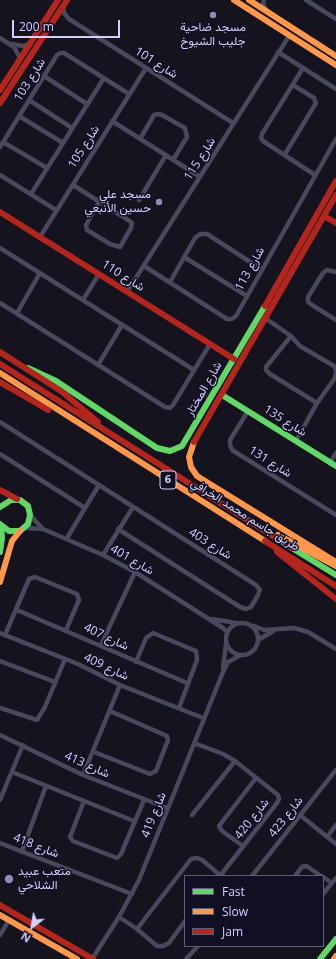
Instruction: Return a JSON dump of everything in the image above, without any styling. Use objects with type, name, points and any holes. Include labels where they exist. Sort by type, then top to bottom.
[{"type":"main road","points":[[0,90],[58,0]]},
{"type":"main road","points":[[1,101],[67,0]]},
{"type":"main road","points":[[234,0],[336,65]]},
{"type":"main road","points":[[249,0],[336,56]]},
{"type":"main road","points":[[306,46],[311,39]]},
{"type":"main road","points":[[314,51],[318,44]]},
{"type":"main road","name":"شارع المختار","points":[[275,295],[336,181]]},
{"type":"main road","name":"شارع المختار","points":[[182,446],[336,195]]},
{"type":"main road","name":"شارع 110","points":[[0,212],[234,359]]},
{"type":"main road","points":[[324,216],[336,223]]},
{"type":"main road","name":"شارع المختار","points":[[190,450],[265,318],[269,305]]},
{"type":"main road","points":[[0,352],[60,391],[118,439]]},
{"type":"main road","name":"طريق جاسم محمد الخرافي","points":[[0,364],[336,576]]},
{"type":"main road","points":[[20,365],[56,381],[157,448],[170,451],[182,446],[185,451],[190,450],[189,457],[191,467],[201,479],[336,562]]},
{"type":"main road","name":"طريق جاسم محمد الخرافي","points":[[0,373],[336,586]]},
{"type":"main road","points":[[0,382],[122,451]]},
{"type":"main road","name":"شارع 135","points":[[222,394],[336,466]]},
{"type":"main road","points":[[0,490],[20,500],[28,506],[30,516],[12,541],[0,582]]},
{"type":"main road","points":[[0,507],[7,501],[20,500]]},
{"type":"main road","points":[[233,511],[336,566]]},
{"type":"main road","points":[[0,524],[9,531],[22,529]]},
{"type":"main road","points":[[0,524],[2,538],[0,552]]},
{"type":"main road","points":[[255,534],[336,599]]},
{"type":"main road","points":[[0,905],[92,959]]},
{"type":"main road","points":[[0,914],[77,959]]},
{"type":"main road","points":[[320,959],[336,939]]},
{"type":"street","points":[[264,0],[264,4],[268,12]]},
{"type":"street","points":[[306,0],[312,2],[336,19]]},
{"type":"street","points":[[63,6],[64,13],[68,18]]},
{"type":"street","points":[[54,20],[68,18]]},
{"type":"street","name":"شارع 101","points":[[68,18],[234,124]]},
{"type":"street","name":"شارع 115","points":[[127,292],[289,36]]},
{"type":"street","points":[[0,38],[16,46],[30,44]]},
{"type":"street","points":[[9,43],[18,52],[20,58]]},
{"type":"street","points":[[278,52],[336,89]]},
{"type":"street","name":"شارع 103","points":[[0,146],[57,55],[64,53],[129,94]]},
{"type":"street","name":"شارع 105","points":[[40,237],[146,68]]},
{"type":"street","points":[[303,68],[262,134],[261,138],[263,141],[315,175]]},
{"type":"street","points":[[44,76],[88,104]]},
{"type":"street","points":[[31,194],[104,78]]},
{"type":"street","points":[[285,154],[316,103],[314,98],[293,85]]},
{"type":"street","points":[[30,100],[72,128]]},
{"type":"street","points":[[140,139],[154,116],[158,114],[162,114],[185,128],[187,136],[173,160]]},
{"type":"street","points":[[19,116],[63,143]]},
{"type":"street","points":[[112,122],[200,177]]},
{"type":"street","name":"شارع 113","points":[[144,266],[227,319],[232,319],[236,316],[261,269],[336,139]]},
{"type":"street","points":[[3,142],[47,168]]},
{"type":"street","points":[[139,200],[166,155]]},
{"type":"street","points":[[0,175],[56,210]]},
{"type":"street","points":[[72,185],[99,202],[132,223],[131,228],[120,246],[114,246],[87,230],[86,225],[99,202]]},
{"type":"street","points":[[170,282],[195,238],[200,234],[207,234],[261,269]]},
{"type":"street","points":[[0,248],[194,370]]},
{"type":"street","points":[[184,257],[247,296]]},
{"type":"street","points":[[336,272],[327,270],[323,273],[308,297],[308,302],[336,320]]},
{"type":"street","points":[[17,313],[40,273]]},
{"type":"street","points":[[83,300],[99,274]]},
{"type":"street","points":[[0,303],[165,407],[170,408],[210,344]]},
{"type":"street","points":[[265,318],[291,336],[300,346],[334,366],[336,370]]},
{"type":"street","points":[[98,365],[122,325]]},
{"type":"street","points":[[291,336],[270,360],[266,370],[317,403]]},
{"type":"street","points":[[296,441],[317,403],[335,378],[336,373]]},
{"type":"street","name":"شارع 131","points":[[248,411],[230,440],[232,450],[336,516]]},
{"type":"street","name":"شارع 403","points":[[0,422],[256,584],[260,590],[251,607],[246,609],[240,607],[118,529]]},
{"type":"street","points":[[330,463],[336,453]]},
{"type":"street","points":[[0,454],[85,508]]},
{"type":"street","points":[[67,538],[99,485]]},
{"type":"street","points":[[103,555],[133,507]]},
{"type":"street","name":"شارع 401","points":[[30,516],[43,529]]},
{"type":"street","name":"شارع 401","points":[[22,529],[43,529],[67,538],[103,555],[135,572],[227,632]]},
{"type":"street","points":[[101,645],[135,572]]},
{"type":"street","points":[[5,636],[25,588],[31,578],[35,577],[77,594],[79,600],[66,630]]},
{"type":"street","name":"شارع 407","points":[[17,610],[187,683]]},
{"type":"street","name":"شارع 401","points":[[206,618],[230,623],[238,623]]},
{"type":"street","points":[[279,628],[258,640],[252,651],[241,655],[229,649],[226,642],[227,632],[231,626],[238,623],[251,625],[264,630],[279,628],[294,628],[308,632],[336,649]]},
{"type":"street","points":[[251,625],[257,634],[258,640]]},
{"type":"street","points":[[136,662],[149,634],[152,633],[196,651],[197,655],[179,708]]},
{"type":"street","name":"شارع 409","points":[[0,634],[65,659],[120,685],[203,718]]},
{"type":"street","name":"شارع 419","points":[[223,672],[226,642]]},
{"type":"street","name":"شارع 419","points":[[92,959],[132,894],[223,672],[228,662],[241,655]]},
{"type":"street","points":[[0,708],[37,720],[46,707],[65,659]]},
{"type":"street","points":[[0,661],[55,682]]},
{"type":"street","points":[[83,775],[94,752],[120,685]]},
{"type":"street","points":[[94,752],[150,774],[156,771],[168,740],[167,736],[110,711]]},
{"type":"street","name":"شارع 413","points":[[0,735],[83,775],[167,808]]},
{"type":"street","name":"شارع 420","points":[[194,743],[223,754],[235,761],[278,795],[279,799],[221,875]]},
{"type":"street","points":[[0,800],[23,746]]},
{"type":"street","points":[[192,815],[235,761]]},
{"type":"street","name":"شارع 423","points":[[253,875],[336,770]]},
{"type":"street","points":[[12,772],[134,821]]},
{"type":"street","points":[[243,846],[222,831],[219,826],[256,778]]},
{"type":"street","points":[[22,851],[46,786]]},
{"type":"street","points":[[84,801],[70,837],[73,841],[113,858],[117,858],[121,854],[144,800]]},
{"type":"street","points":[[300,815],[336,844]]},
{"type":"street","points":[[327,837],[336,825]]},
{"type":"street","name":"شارع 418","points":[[0,843],[132,894]]},
{"type":"street","points":[[138,929],[191,859],[197,858],[202,860],[219,875]]},
{"type":"street","points":[[296,875],[302,867],[305,866],[319,875]]},
{"type":"street","points":[[324,878],[332,883]]},
{"type":"street","points":[[324,893],[336,878]]},
{"type":"street","points":[[119,917],[138,929],[157,946],[163,946],[169,943],[184,923]]},
{"type":"street","points":[[0,935],[9,920]]},
{"type":"street","points":[[186,959],[197,947]]},
{"type":"traffic: fast","points":[[28,368],[56,381],[157,448],[170,451],[182,446],[265,306]]},
{"type":"traffic: fast","points":[[222,395],[336,466]]},
{"type":"traffic: fast","points":[[0,507],[11,500],[20,500],[28,506],[30,515],[28,524],[20,531],[9,531],[0,524]]},
{"type":"traffic: fast","points":[[0,552],[2,538],[1,525]]},
{"type":"traffic: fast","points":[[292,548],[336,575]]},
{"type":"traffic: fast","points":[[320,959],[336,939]]},
{"type":"traffic: slow","points":[[234,0],[336,65]]},
{"type":"traffic: slow","points":[[249,0],[336,56]]},
{"type":"traffic: slow","points":[[0,373],[265,541]]},
{"type":"traffic: slow","points":[[194,442],[189,457],[191,467],[197,476],[336,562]]},
{"type":"traffic: slow","points":[[0,582],[12,541],[20,531]]},
{"type":"traffic: slow","points":[[278,535],[336,566]]},
{"type":"traffic: slow","points":[[0,915],[77,959]]},
{"type":"traffic: jam","points":[[0,90],[58,0]]},
{"type":"traffic: jam","points":[[0,103],[67,0]]},
{"type":"traffic: jam","points":[[265,306],[336,181]]},
{"type":"traffic: jam","points":[[194,442],[336,195]]},
{"type":"traffic: jam","points":[[0,212],[234,359]]},
{"type":"traffic: jam","points":[[324,216],[336,223]]},
{"type":"traffic: jam","points":[[0,352],[61,391],[98,422]]},
{"type":"traffic: jam","points":[[0,364],[292,548]]},
{"type":"traffic: jam","points":[[0,382],[48,410]]},
{"type":"traffic: jam","points":[[0,490],[17,499]]},
{"type":"traffic: jam","points":[[265,541],[336,586]]},
{"type":"traffic: jam","points":[[277,552],[336,599]]},
{"type":"traffic: jam","points":[[0,905],[93,959]]},
{"type":"place","name":"مسجد ضاحية جليب الشيوخ","points":[[213,15]]},
{"type":"place","name":"مسجد علي حسين الأنبعي","points":[[159,202]]},
{"type":"place","name":"متعب عبيد الشلاحي","points":[[9,879]]}]
